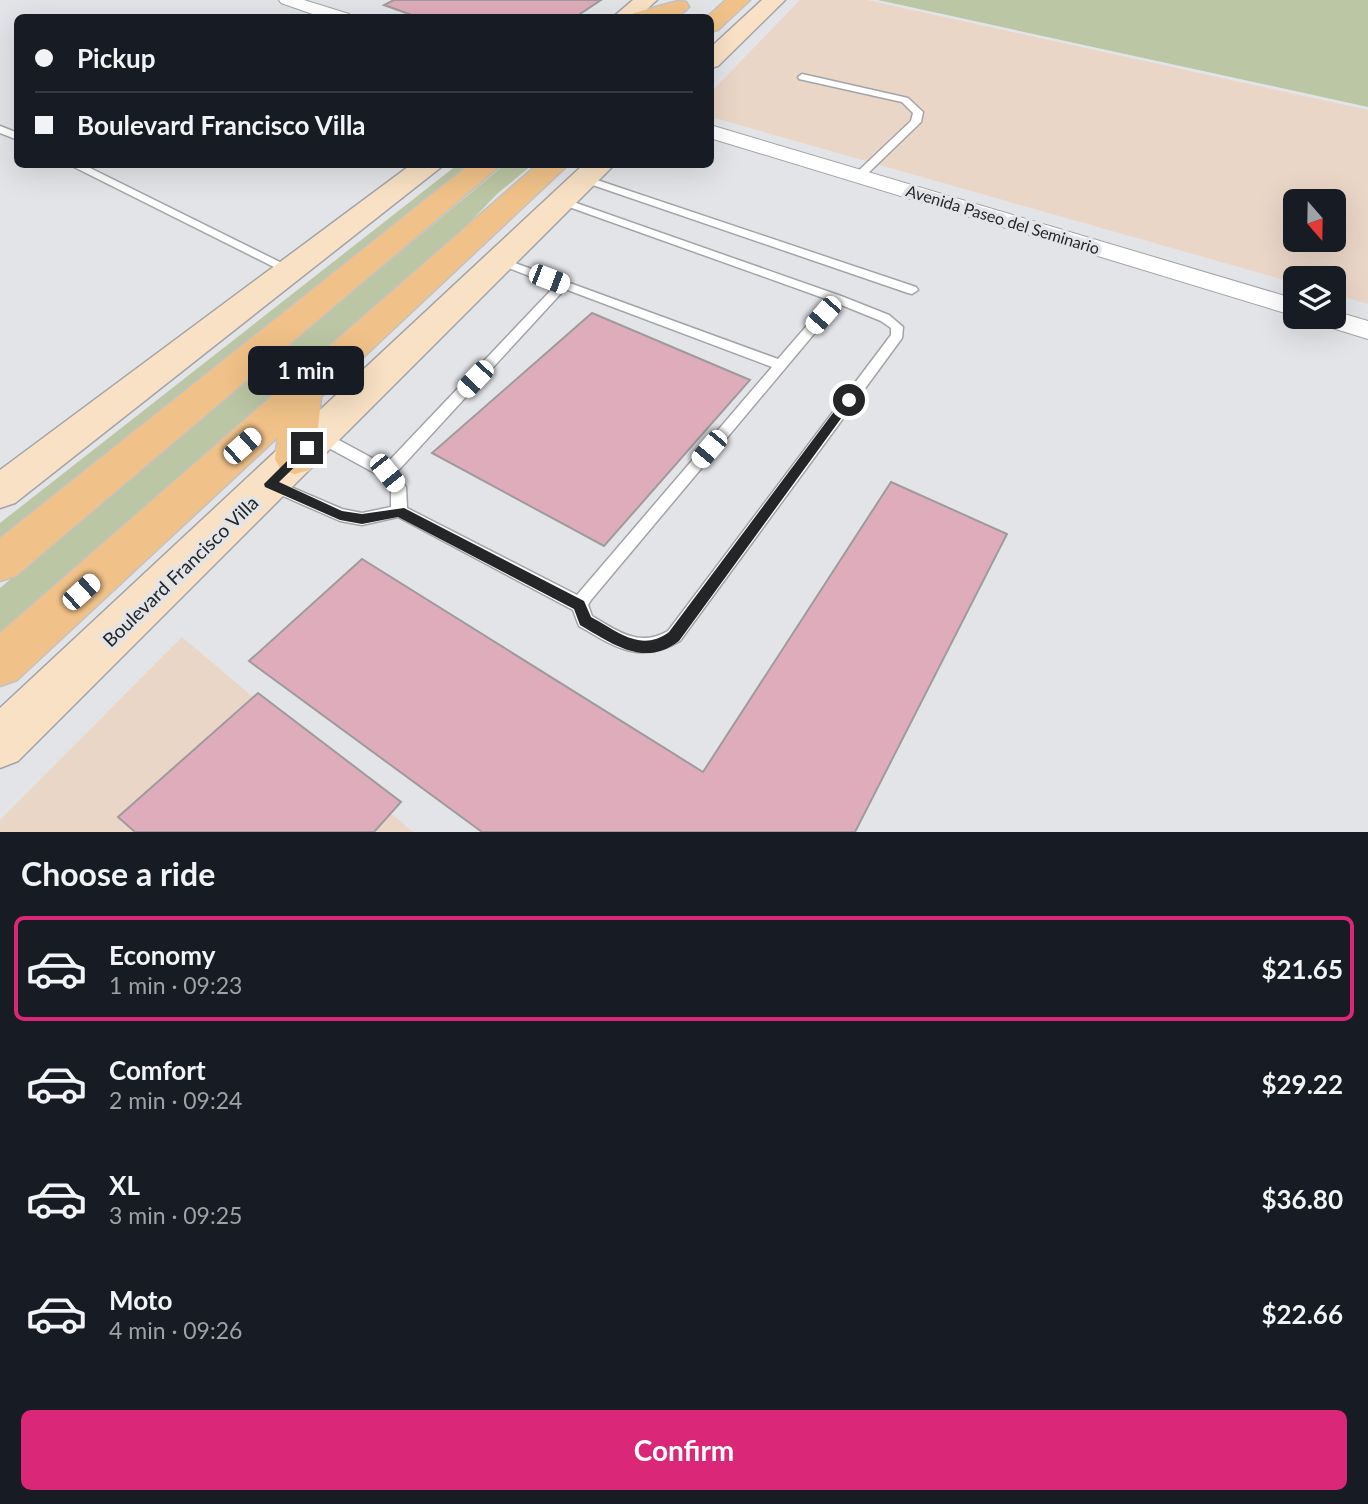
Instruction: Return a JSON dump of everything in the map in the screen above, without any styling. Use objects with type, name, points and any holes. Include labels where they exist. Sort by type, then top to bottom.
[{"type":"main road","points":[[714,22],[739,0]]},
{"type":"main road","points":[[656,14],[676,8]]},
{"type":"main road","points":[[0,563],[483,168]]},
{"type":"main road","points":[[0,664],[303,392],[576,177]]},
{"type":"main road","points":[[295,460],[303,392]]},
{"type":"street","points":[[287,0],[331,14]]},
{"type":"street","points":[[628,14],[646,0]]},
{"type":"street","points":[[714,57],[774,0]]},
{"type":"street","name":"Avenida Paseo del Seminario","points":[[714,132],[1283,304]]},
{"type":"street","points":[[0,492],[426,168]]},
{"type":"street","name":"Boulevard Francisco Villa","points":[[0,743],[500,261],[576,177]]},
{"type":"street","points":[[1346,323],[1368,330]]},
{"type":"lane","points":[[802,77],[905,100],[918,112],[916,122],[859,176]]},
{"type":"lane","points":[[81,168],[292,271]]},
{"type":"lane","points":[[576,177],[912,290]]},
{"type":"lane","points":[[295,460],[340,515],[362,519],[399,512],[580,605],[585,621],[633,647],[650,648],[665,643],[674,636],[897,335],[897,327],[892,321],[837,299],[576,177]]},
{"type":"lane","points":[[500,261],[780,365]]},
{"type":"lane","points":[[387,473],[563,284]]},
{"type":"lane","points":[[580,605],[593,585],[837,299]]},
{"type":"lane","points":[[295,460],[387,473],[398,487],[399,512]]},
{"type":"shaded area","points":[[800,0],[867,0],[1368,110],[1368,304],[1346,298],[1346,266],[1283,266],[1283,280],[714,118],[714,89]]},
{"type":"shaded area","points":[[182,637],[413,832],[0,832],[0,820]]},
{"type":"green space","points":[[878,0],[1368,0],[1368,107]]},
{"type":"green space","points":[[453,168],[475,168],[0,551],[0,523]]},
{"type":"green space","points":[[500,168],[528,168],[497,194],[380,316],[0,652],[0,588]]},
{"type":"building","points":[[394,0],[601,0],[580,14],[409,14],[384,5]]},
{"type":"building","points":[[592,313],[750,380],[604,546],[432,453]]},
{"type":"building","points":[[891,482],[1007,534],[855,832],[482,832],[249,661],[362,559],[703,772]]},
{"type":"building","points":[[258,693],[401,802],[374,832],[135,832],[118,817]]},
{"type":"route","points":[[307,448],[270,484],[340,515],[362,519],[399,512],[580,605],[580,613],[585,621],[633,647],[650,648],[665,643],[674,636],[849,400]]}]
